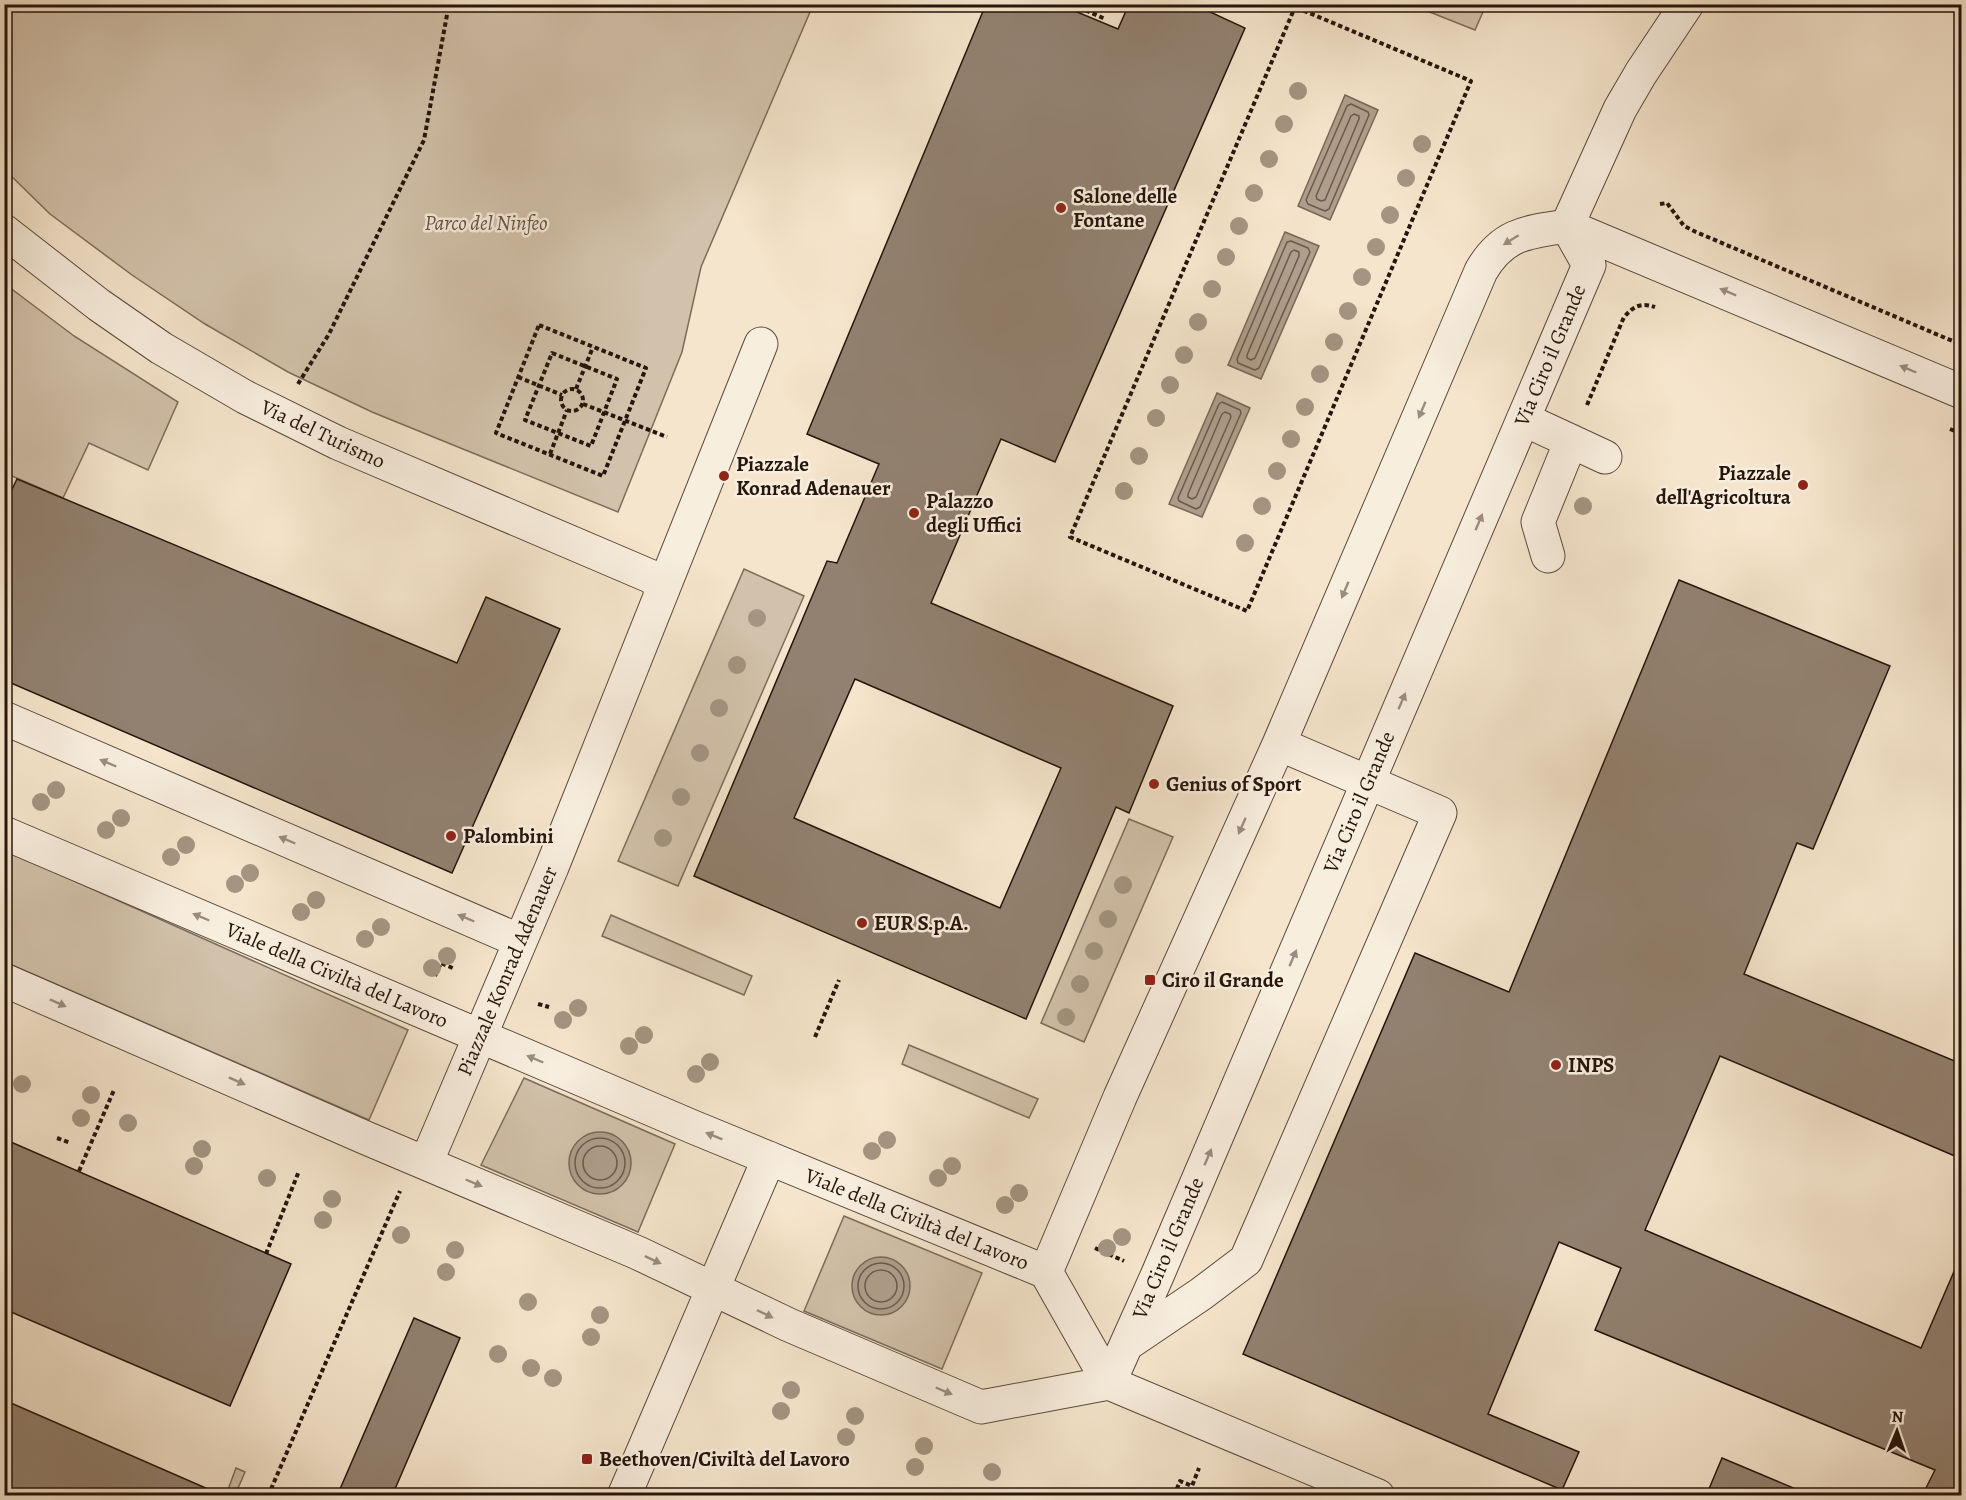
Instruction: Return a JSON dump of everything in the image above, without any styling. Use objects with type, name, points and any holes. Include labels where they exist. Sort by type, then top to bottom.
[{"type":"street","points":[[1567,226],[1625,100],[1664,36],[1687,4]]},
{"type":"street","points":[[1046,1272],[1120,1097],[1279,744],[1481,271],[1496,252],[1516,236],[1567,226],[1962,392]]},
{"type":"street","name":"Via Ciro il Grande","points":[[1109,1383],[1588,265],[1567,226]]},
{"type":"street","name":"Via del Turismo","points":[[4,231],[56,273],[143,336],[245,397],[338,443],[652,577],[658,582],[661,594]]},
{"type":"street","name":"Piazzale Konrad Adenauer","points":[[420,1160],[480,1036],[552,867],[761,344]]},
{"type":"street","points":[[1523,419],[1605,457]]},
{"type":"street","points":[[1548,555],[1538,522],[1571,441]]},
{"type":"street","points":[[4,718],[519,941]]},
{"type":"street","points":[[1127,1344],[1201,1294],[1246,1260],[1440,813],[1279,744]]},
{"type":"street","name":"Viale della Civiltà del Lavoro","points":[[4,833],[768,1158],[1046,1272],[1109,1383]]},
{"type":"street","points":[[4,980],[638,1253],[789,1325],[981,1407],[1109,1383],[1378,1496]]},
{"type":"street","points":[[624,1496],[768,1158]]},
{"type":"path","points":[[296,387],[329,334],[424,140],[449,4]]},
{"type":"path","points":[[1072,4],[1105,19]]},
{"type":"path","points":[[1293,5],[1471,81],[1247,611],[1070,537],[1293,5]]},
{"type":"path","points":[[1660,204],[1667,202],[1684,226],[1696,232],[1962,345]]},
{"type":"path","points":[[1587,405],[1624,317],[1633,307],[1646,304],[1661,308]]},
{"type":"path","points":[[539,325],[593,347],[646,368],[603,476],[496,433],[539,325]]},
{"type":"path","points":[[576,389],[593,347]]},
{"type":"path","points":[[552,353],[585,366],[617,380],[591,446],[525,420],[552,353]]},
{"type":"path","points":[[518,377],[562,395]]},
{"type":"path","points":[[569,389],[576,389],[582,394],[583,404],[578,410],[567,410],[561,404],[562,395],[569,389]]},
{"type":"path","points":[[583,404],[667,437]]},
{"type":"path","points":[[549,454],[567,410]]},
{"type":"path","points":[[431,984],[441,963],[455,969]]},
{"type":"path","points":[[815,1037],[839,980]]},
{"type":"path","points":[[538,1004],[549,1007]]},
{"type":"path","points":[[79,1171],[114,1090]]},
{"type":"path","points":[[57,1138],[71,1143]]},
{"type":"path","points":[[268,1496],[420,1160]]},
{"type":"path","points":[[266,1254],[299,1172]]},
{"type":"path","points":[[1086,1244],[1126,1262]]},
{"type":"path","points":[[1174,1496],[1180,1481],[1192,1486],[1199,1468]]},
{"type":"green space","name":"Parco del Ninfeo","points":[[4,5],[813,5],[701,267],[682,352],[618,512],[372,412],[288,372],[205,324],[132,275],[50,214],[5,170]]},
{"type":"green space","points":[[1412,5],[1486,5],[1475,30]]},
{"type":"green space","points":[[5,284],[74,336],[178,402],[148,470],[89,443],[63,498],[5,473]]},
{"type":"green space","points":[[744,569],[804,596],[678,886],[618,861]]},
{"type":"green space","points":[[1129,819],[1173,837],[1084,1042],[1041,1023]]},
{"type":"green space","points":[[5,850],[408,1030],[369,1120],[5,962]]},
{"type":"green space","points":[[611,915],[752,976],[744,995],[602,936]]},
{"type":"green space","points":[[909,1045],[1038,1099],[1029,1118],[902,1064]]},
{"type":"green space","points":[[524,1078],[675,1144],[638,1232],[481,1165]]},
{"type":"green space","points":[[844,1216],[982,1273],[942,1369],[804,1311]]},
{"type":"green space","points":[[236,1468],[245,1472],[235,1495],[226,1495]]},
{"type":"water","points":[[1345,95],[1378,110],[1330,220],[1298,206]]},
{"type":"water","points":[[1285,232],[1319,246],[1261,379],[1228,365]]},
{"type":"water","points":[[1217,393],[1250,408],[1202,517],[1169,504]]},
{"type":"water","points":[[600,1132],[617,1137],[622,1141],[626,1146],[631,1163],[626,1180],[622,1185],[617,1189],[600,1194],[583,1189],[578,1185],[574,1180],[569,1163],[574,1146],[578,1141],[583,1137]]},
{"type":"water","points":[[875,1257],[887,1257],[902,1265],[910,1280],[910,1292],[902,1307],[887,1315],[875,1315],[860,1307],[852,1292],[852,1280],[860,1265]]},
{"type":"building","name":"Palazzo degli Uffici","points":[[986,4],[1058,4],[1118,29],[1129,4],[1193,4],[1245,28],[1055,462],[1001,439],[931,603],[1173,706],[1129,813],[1116,807],[1026,1019],[694,876],[827,561],[837,563],[879,464],[807,434]],"holes":[[[855,679],[1061,768],[1000,908],[794,818]]]},
{"type":"building","points":[[17,479],[457,663],[486,597],[560,629],[452,873],[4,680],[4,506]]},
{"type":"building","points":[[1679,580],[1890,666],[1813,849],[1797,843],[1744,974],[1962,1064],[1962,1159],[1720,1056],[1645,1230],[1921,1348],[1962,1253],[1962,1496],[1922,1496],[1935,1470],[1595,1330],[1621,1268],[1559,1242],[1488,1414],[1579,1452],[1562,1490],[1243,1354],[1415,953],[1509,992]]},
{"type":"building","points":[[4,1139],[291,1264],[230,1406],[4,1309]]},
{"type":"building","points":[[414,1318],[460,1338],[392,1496],[337,1496]]},
{"type":"building","points":[[4,1400],[224,1496],[4,1496]]},
{"type":"building","points":[[1722,1458],[1810,1495],[1810,1496],[1706,1496]]},
{"type":"place","name":"Salone delle Fontane","points":[[1061,208]]},
{"type":"place","name":"Piazzale Konrad Adenauer","points":[[724,476]]},
{"type":"place","name":"Piazzale dell'Agricoltura","points":[[1803,485]]},
{"type":"place","name":"Palazzo degli Uffici","points":[[914,513]]},
{"type":"place","name":"Genius of Sport","points":[[1154,784]]},
{"type":"place","name":"Palombini","points":[[451,836]]},
{"type":"place","name":"EUR S.p.A.","points":[[862,923]]},
{"type":"place","name":"Ciro il Grande","points":[[1150,980]]},
{"type":"place","name":"INPS","points":[[1556,1065]]},
{"type":"place","name":"Beethoven/Civiltà del Lavoro","points":[[587,1459]]}]
